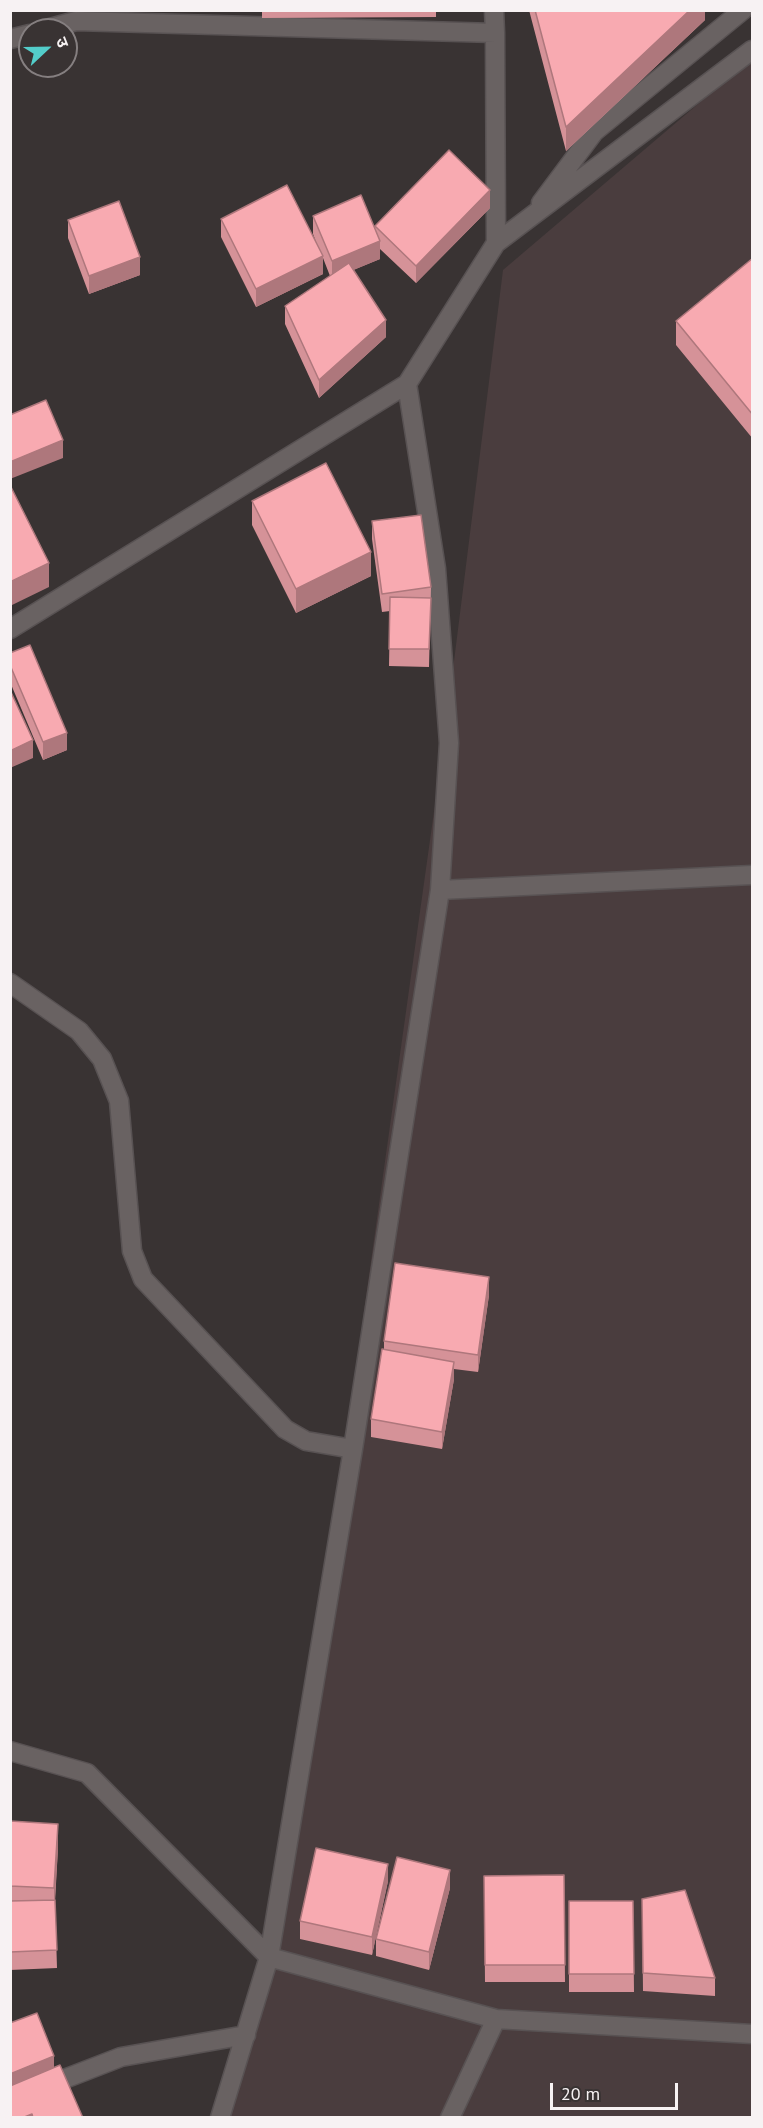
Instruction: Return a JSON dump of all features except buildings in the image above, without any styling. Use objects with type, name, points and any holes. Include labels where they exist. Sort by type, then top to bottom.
[{"type":"street","points":[[494,10],[496,243]]},
{"type":"street","points":[[533,214],[594,132],[743,10]]},
{"type":"street","points":[[78,21],[495,33]]},
{"type":"street","points":[[10,629],[407,384],[496,243],[753,50]]},
{"type":"street","points":[[220,2118],[269,1958],[353,1449],[440,890],[449,743],[436,569],[407,384]]},
{"type":"street","points":[[440,890],[753,875]]},
{"type":"street","points":[[10,982],[79,1031],[102,1059],[119,1101],[132,1251],[143,1279],[285,1429],[306,1441],[353,1449]]},
{"type":"street","points":[[10,1751],[87,1773],[269,1958],[496,2019],[753,2034]]},
{"type":"street","points":[[450,2118],[496,2019]]},
{"type":"street","points":[[10,2100],[65,2076],[121,2057],[246,2035]]},
{"type":"shaded area","points":[[752,58],[752,2117],[217,2118],[273,1961],[445,733],[503,270]]}]
